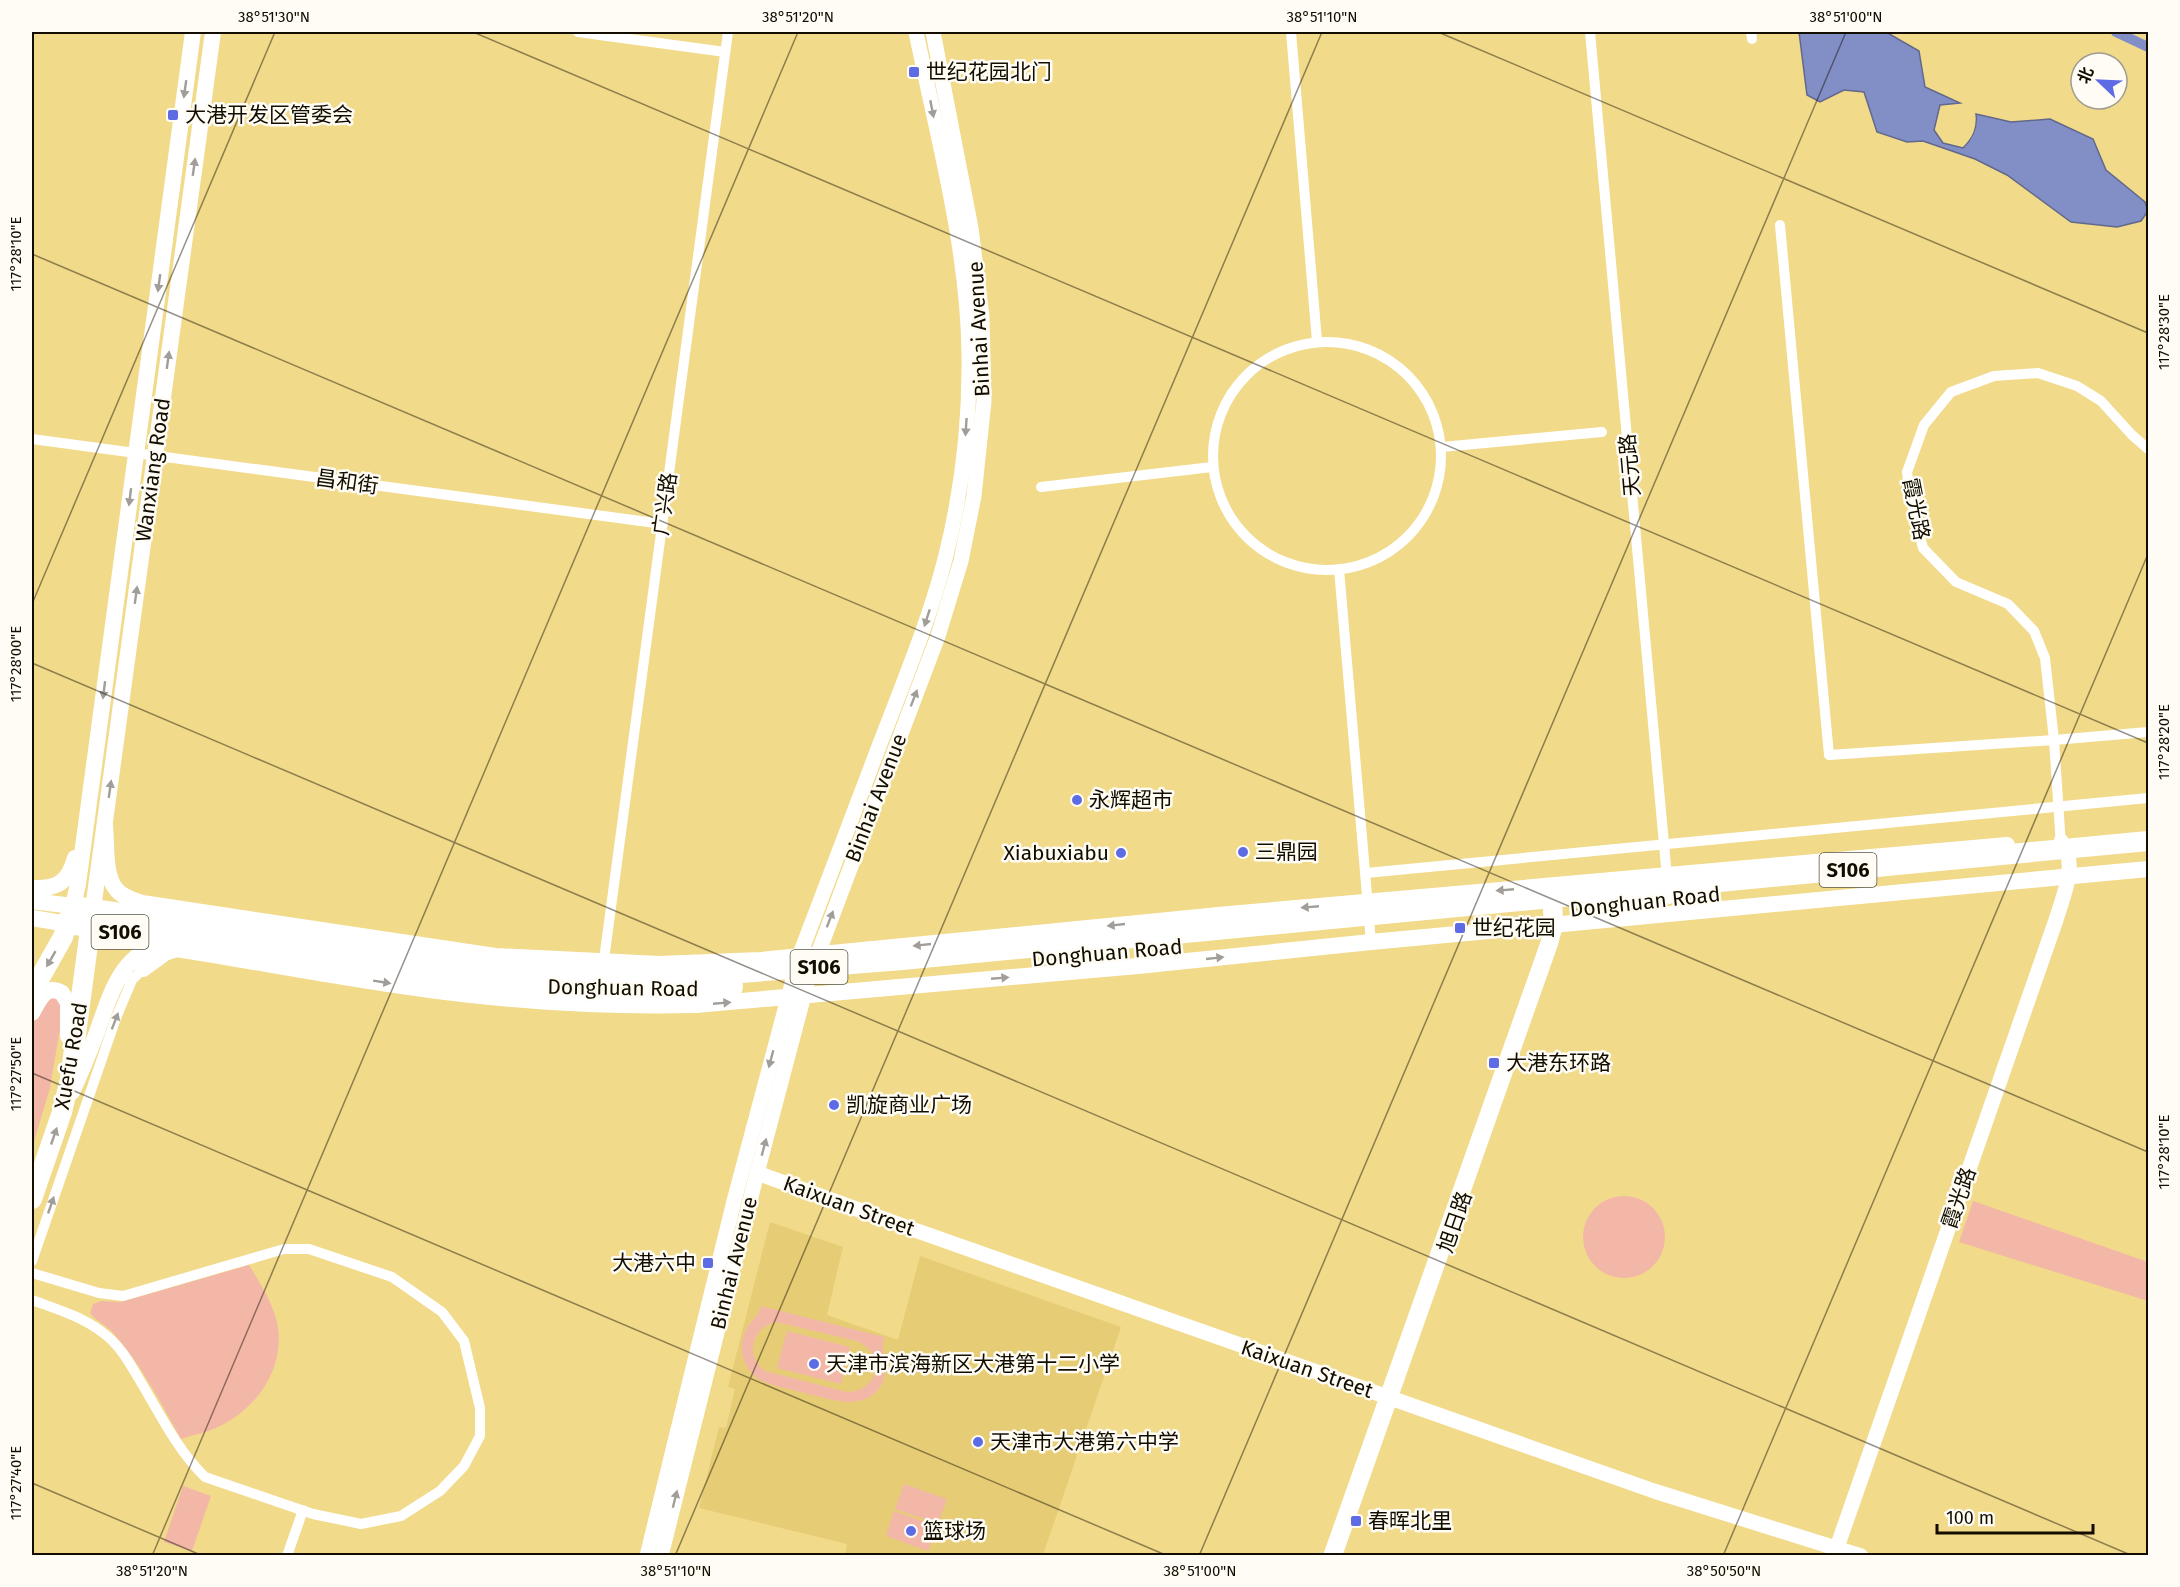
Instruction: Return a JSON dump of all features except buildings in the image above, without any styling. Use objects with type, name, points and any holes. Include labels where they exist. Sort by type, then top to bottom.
[{"type":"highway","name":"Donghuan Road","points":[[2065,860],[2148,842]]},
{"type":"highway","name":"Donghuan Road","points":[[92,918],[171,938],[377,968],[521,986],[621,993],[700,990],[802,975],[1553,905],[1669,887],[2148,854]]},
{"type":"highway","name":"Donghuan Road","points":[[71,915],[522,972],[603,969],[692,977],[802,975]]},
{"type":"highway","points":[[32,992],[58,947],[71,915]]},
{"type":"highway","name":"Xuefu Road","points":[[32,1199],[62,1112],[75,1052],[92,918]]},
{"type":"main road","name":"Wanxiang Road","points":[[71,915],[87,820],[193,32]]},
{"type":"main road","name":"Wanxiang Road","points":[[92,918],[213,32]]},
{"type":"main road","name":"Binhai Avenue","points":[[647,1556],[734,1201],[802,975],[923,631],[945,559],[962,465],[966,430],[969,353],[963,273],[916,32]]},
{"type":"main road","name":"Binhai Avenue","points":[[661,1556],[756,1178],[802,975],[938,636],[963,552],[979,461],[985,372],[982,317],[971,228],[933,32]]},
{"type":"main road","points":[[32,888],[51,887],[67,878],[87,820]]},
{"type":"main road","points":[[105,826],[109,871],[113,884],[123,895],[142,903],[495,956],[603,969]]},
{"type":"main road","points":[[2065,860],[2148,831]]},
{"type":"main road","points":[[1553,905],[2065,860],[2148,869]]},
{"type":"main road","name":"霞光路","points":[[1830,1552],[2050,920],[2065,860]]},
{"type":"main road","name":"S106","points":[[32,901],[71,915]]},
{"type":"main road","name":"S106","points":[[32,918],[71,915]]},
{"type":"main road","points":[[143,969],[165,953],[177,949],[438,991],[539,1001],[655,1006],[695,1005],[802,975],[1370,922]]},
{"type":"main road","points":[[62,1112],[87,1059],[108,997],[119,976],[142,952],[171,938]]},
{"type":"main road","points":[[32,1013],[44,994],[53,989],[62,993],[68,1003],[69,1021],[62,1112]]},
{"type":"main road","name":"Kaixuan Street","points":[[756,1178],[1388,1401],[1830,1552],[1860,1556]]},
{"type":"street","points":[[578,32],[725,52]]},
{"type":"street","name":"广兴路","points":[[603,969],[728,32]]},
{"type":"street","points":[[1291,32],[1317,341]]},
{"type":"street","name":"天元路","points":[[1590,32],[1669,887]]},
{"type":"street","points":[[1780,225],[1828,755],[2148,732]]},
{"type":"street","points":[[1317,341],[1353,344],[1370,350],[1386,357],[1414,380],[1433,411],[1442,447],[1438,486],[1421,523],[1393,551],[1357,568],[1317,572],[1278,561],[1246,539],[1223,506],[1212,468],[1214,431],[1228,398],[1239,383],[1251,369],[1282,350],[1317,341]]},
{"type":"street","name":"霞光路","points":[[2065,860],[2045,658],[2034,631],[2008,604],[1956,582],[1923,548],[1911,501],[1907,472],[1923,425],[1951,392],[1994,376],[2038,372],[2077,386],[2101,401],[2148,449]]},
{"type":"street","points":[[1442,447],[1602,432]]},
{"type":"street","name":"昌和街","points":[[32,439],[663,525]]},
{"type":"street","points":[[1041,487],[1212,468]]},
{"type":"street","points":[[1339,569],[1370,922]]},
{"type":"street","points":[[1366,873],[2148,798]]},
{"type":"street","name":"旭日路","points":[[1337,1556],[1545,944],[1553,905]]},
{"type":"street","points":[[32,1261],[116,1018],[132,980],[143,969]]},
{"type":"street","points":[[32,1273],[99,1293],[123,1296],[284,1249],[309,1249],[392,1277],[442,1312],[464,1341],[479,1406],[480,1436],[464,1466],[440,1491],[401,1516],[361,1524],[303,1510],[205,1477],[182,1449],[125,1354],[104,1333],[78,1317],[32,1300]]},
{"type":"street","name":"旭日路","points":[[1328,1556],[1388,1401]]},
{"type":"street","points":[[287,1556],[303,1510]]},
{"type":"shaded area","points":[[54,996],[64,1005],[50,1088],[32,1148],[32,1022],[44,1000]]},
{"type":"shaded area","points":[[1624,1196],[1640,1199],[1653,1208],[1662,1221],[1665,1237],[1662,1253],[1653,1266],[1640,1275],[1624,1278],[1608,1275],[1595,1266],[1586,1253],[1583,1237],[1586,1221],[1595,1208],[1608,1199]]},
{"type":"shaded area","points":[[1973,1201],[2148,1262],[2148,1301],[1959,1242]]},
{"type":"shaded area","points":[[770,1222],[843,1247],[827,1315],[898,1340],[920,1256],[1121,1327],[1043,1555],[845,1555],[847,1544],[699,1508],[719,1427],[726,1428],[735,1389],[728,1387]]},
{"type":"shaded area","points":[[249,1265],[267,1296],[278,1328],[279,1344],[271,1374],[264,1388],[254,1400],[230,1421],[212,1430],[181,1439],[134,1359],[112,1332],[90,1313],[93,1304],[101,1301],[121,1302]]},
{"type":"shaded area","points":[[761,1306],[884,1337],[885,1375],[877,1391],[868,1398],[858,1401],[836,1401],[759,1380],[749,1370],[743,1358],[742,1344],[746,1330]],"holes":[[[776,1322],[857,1341],[873,1354],[875,1371],[872,1379],[866,1385],[858,1390],[847,1392],[765,1371],[754,1358],[756,1336],[768,1325]]]},
{"type":"shaded area","points":[[787,1331],[850,1347],[841,1384],[777,1368]]},
{"type":"shaded area","name":"篮球场","points":[[904,1484],[947,1499],[938,1524],[895,1509]]},
{"type":"shaded area","points":[[183,1486],[211,1496],[192,1551],[164,1542]]},
{"type":"shaded area","name":"篮球场","points":[[894,1511],[937,1526],[928,1551],[886,1536]]},
{"type":"water","points":[[1799,32],[1886,32],[1919,51],[1925,87],[1960,103],[1940,105],[1934,130],[1943,143],[1963,148],[1974,132],[1976,114],[2011,122],[2050,119],[2093,139],[2106,170],[2145,202],[2148,211],[2141,221],[2117,227],[2071,222],[2007,175],[1975,159],[1923,141],[1907,142],[1877,132],[1864,92],[1844,90],[1820,102],[1807,95]]},
{"type":"waterway","points":[[2116,32],[2148,47]]},
{"type":"place","name":"世纪花园北门","points":[[914,72]]},
{"type":"place","name":"大港开发区管委会","points":[[173,115]]},
{"type":"place","name":"永辉超市","points":[[1077,800]]},
{"type":"place","name":"三鼎园","points":[[1243,852]]},
{"type":"place","name":"Xiabuxiabu","points":[[1121,853]]},
{"type":"place","name":"世纪花园","points":[[1460,928]]},
{"type":"place","name":"大港东环路","points":[[1494,1063]]},
{"type":"place","name":"凯旋商业广场","points":[[834,1105]]},
{"type":"place","name":"大港六中","points":[[708,1263]]},
{"type":"place","name":"天津市滨海新区大港第十二小学","points":[[814,1364]]},
{"type":"place","name":"天津市大港第六中学","points":[[978,1442]]},
{"type":"place","name":"春晖北里","points":[[1356,1521]]},
{"type":"place","name":"篮球场","points":[[911,1531]]}]
